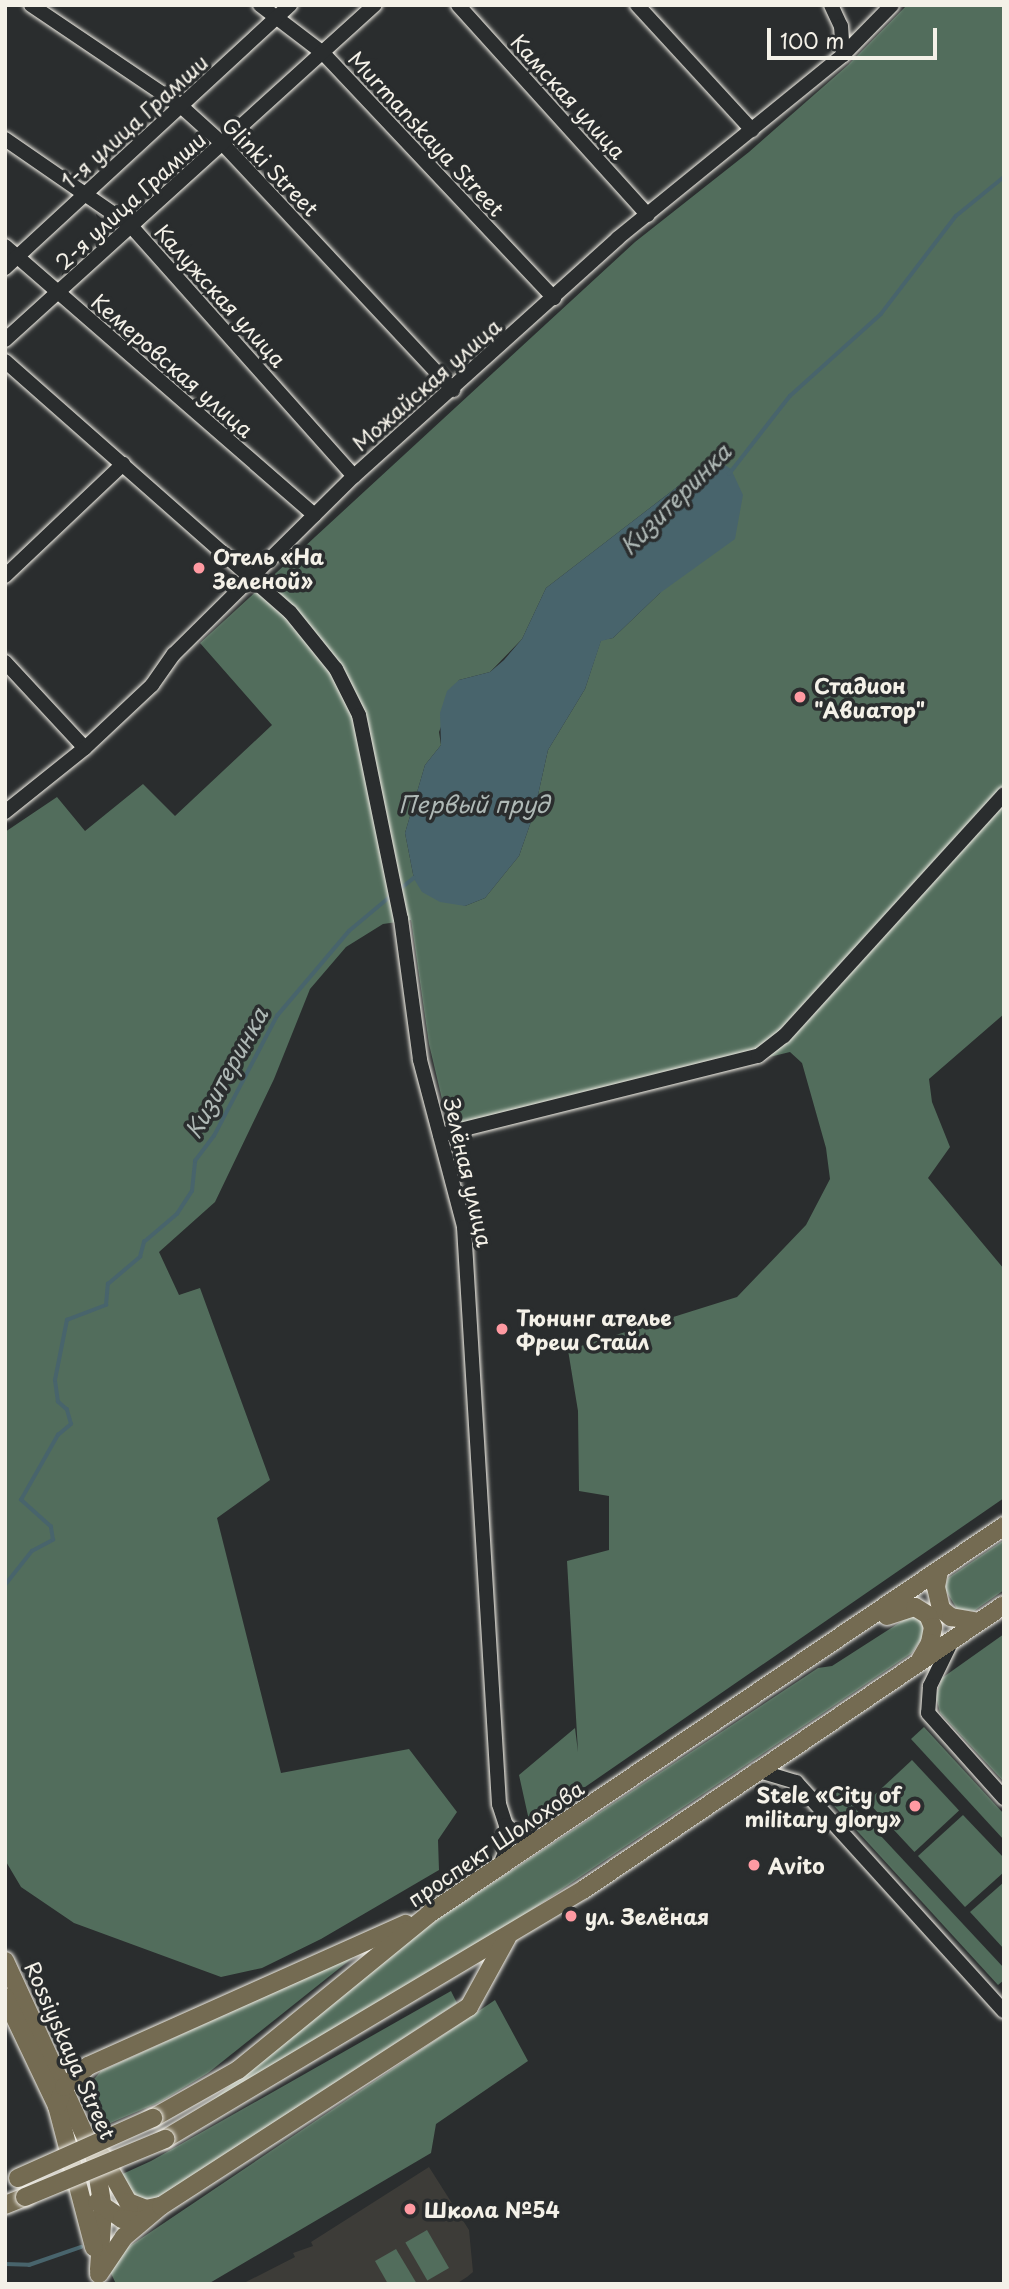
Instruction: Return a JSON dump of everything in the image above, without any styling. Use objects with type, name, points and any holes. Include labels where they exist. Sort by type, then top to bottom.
[{"type":"main road","name":"проспект Шолохова","points":[[11,2180],[153,2118],[238,2070],[429,1914],[1004,1525]]},
{"type":"main road","points":[[939,1571],[936,1587],[941,1609],[951,1617],[979,1622]]},
{"type":"main road","points":[[5,2205],[165,2139],[508,1936],[1004,1605]]},
{"type":"main road","points":[[851,1631],[864,1630],[897,1609],[915,1607],[928,1615],[933,1627],[930,1643],[916,1666]]},
{"type":"main road","points":[[57,2106],[64,2087],[88,2066],[429,1914]]},
{"type":"main road","points":[[99,2279],[124,2237],[161,2206],[469,2007],[508,1936]]},
{"type":"main road","name":"Rossiyskaya Street","points":[[5,1961],[95,2158],[103,2209],[99,2279]]},
{"type":"main road","name":"Rossiyskaya Street","points":[[5,1997],[57,2106],[74,2167],[99,2279]]},
{"type":"main road","points":[[45,2046],[57,2057],[88,2066]]},
{"type":"main road","points":[[88,2066],[78,2082],[76,2095],[109,2174],[135,2207],[161,2206]]},
{"type":"main road","points":[[74,2167],[103,2209],[141,2221]]},
{"type":"street","name":"Glinki Street","points":[[31,5],[182,107],[223,144],[453,390]]},
{"type":"street","name":"Murmanskaya Street","points":[[260,5],[323,53],[554,299]]},
{"type":"street","name":"1-я улица Грамши","points":[[5,268],[290,5]]},
{"type":"street","name":"2-я улица Грамши","points":[[5,340],[375,5]]},
{"type":"street","name":"Камская улица","points":[[458,5],[648,215]]},
{"type":"street","points":[[637,5],[752,130]]},
{"type":"street","points":[[831,5],[841,26],[843,55]]},
{"type":"street","name":"Можайская улица","points":[[5,812],[85,748],[252,576],[354,476],[648,215],[843,55],[892,5]]},
{"type":"street","name":"Калужская улица","points":[[5,139],[87,192],[131,226],[354,476]]},
{"type":"street","name":"Кемеровская улица","points":[[5,246],[19,255],[58,293],[314,515]]},
{"type":"street","name":"Зелёная улица","points":[[5,361],[252,576],[321,647],[359,715],[401,919],[420,1060],[464,1227],[499,1804],[506,1825],[505,1853],[499,1867]]},
{"type":"street","points":[[5,576],[123,464]]},
{"type":"street","points":[[5,662],[85,748]]},
{"type":"street","points":[[440,1135],[758,1056],[784,1036],[1004,794]]},
{"type":"street","points":[[953,1640],[939,1660],[930,1686],[928,1713],[1004,1798]]},
{"type":"street","points":[[756,1770],[796,1783],[1004,2011]]},
{"type":"street","points":[[506,1825],[521,1838],[545,1836]]},
{"type":"shaded area","name":"Школа №54","points":[[429,2167],[469,2230],[473,2272],[456,2284],[242,2284],[295,2257],[293,2253],[313,2246],[311,2242]]},
{"type":"green space","points":[[907,5],[1004,5],[1004,1014],[929,1079],[932,1102],[950,1147],[928,1178],[1004,1269],[1004,1498],[530,1825],[519,1775],[575,1728],[578,1752],[567,1561],[609,1550],[609,1496],[579,1491],[578,1411],[568,1350],[737,1297],[806,1225],[830,1179],[826,1148],[802,1063],[790,1052],[450,1133],[429,1044],[411,920],[383,924],[346,947],[310,989],[274,1079],[215,1202],[159,1252],[179,1295],[200,1288],[270,1480],[217,1518],[281,1773],[409,1749],[457,1812],[438,1840],[439,1870],[321,1939],[262,1968],[221,1977],[74,1923],[21,1887],[5,1860],[5,832],[57,797],[85,831],[143,784],[175,816],[272,725],[200,643],[635,242],[749,152],[848,65]],"holes":[[[707,464],[660,593],[613,638],[601,640],[585,689],[548,750],[534,813],[519,856],[485,898],[465,906],[414,879],[405,833],[425,765],[441,745],[439,732],[459,680],[490,672],[522,639],[546,588]]]},
{"type":"green space","points":[[1004,1540],[1004,1590],[974,1611],[957,1609],[945,1589],[948,1578]]},
{"type":"green space","points":[[913,1614],[921,1617],[925,1633],[912,1653],[401,1998],[204,2107],[411,1937],[818,1668],[832,1666]]},
{"type":"green space","points":[[1004,1634],[1004,1782],[940,1713],[936,1696],[942,1678]]},
{"type":"green space","points":[[924,1727],[1004,1814],[1004,1840],[911,1739]]},
{"type":"green space","points":[[912,1760],[959,1810],[914,1852],[867,1802]]},
{"type":"green space","points":[[838,1790],[1004,1968],[1004,1980],[998,1985],[827,1798]]},
{"type":"green space","points":[[963,1815],[1004,1858],[1004,1872],[965,1907],[918,1856]]},
{"type":"green space","points":[[1004,1882],[1004,1949],[970,1912]]},
{"type":"green space","points":[[356,1955],[208,2073],[160,2102],[94,2130],[84,2091],[101,2071]]},
{"type":"green space","points":[[451,1991],[457,2003],[156,2200],[135,2198],[116,2177],[151,2161]]},
{"type":"green space","points":[[495,2000],[528,2061],[436,2124],[431,2153],[208,2284],[116,2284],[109,2269],[118,2254]]},
{"type":"green space","points":[[427,2230],[449,2268],[427,2281],[405,2242]]},
{"type":"green space","points":[[396,2249],[417,2284],[388,2284],[375,2261]]},
{"type":"water","name":"Первый пруд","points":[[719,461],[731,469],[743,495],[735,539],[660,593],[613,638],[601,641],[585,689],[548,750],[534,813],[519,856],[485,898],[465,906],[440,902],[422,892],[414,879],[405,833],[425,765],[441,745],[440,713],[447,691],[459,680],[490,672],[504,660],[522,639],[546,588],[707,464]]},
{"type":"waterway","name":"Кизитеринка","points":[[729,474],[790,396],[881,314],[956,216],[1004,177]]},
{"type":"waterway","points":[[399,890],[414,878]]},
{"type":"waterway","name":"Кизитеринка","points":[[5,1585],[32,1551],[53,1540],[51,1527],[21,1500],[58,1435],[71,1424],[67,1410],[58,1402],[55,1380],[67,1320],[106,1305],[108,1284],[140,1257],[144,1242],[177,1214],[192,1191],[195,1161],[214,1136],[277,1016],[349,931],[392,895]]},
{"type":"waterway","points":[[5,2264],[29,2265],[81,2247]]},
{"type":"place","name":"Отель «На Зеленой»","points":[[199,568]]},
{"type":"place","name":"Стадион \"Авиатор\"","points":[[800,697]]},
{"type":"place","name":"Тюнинг ателье Фреш Стайл","points":[[502,1329]]},
{"type":"place","name":"Stele «Сity of military glory»","points":[[915,1806]]},
{"type":"place","name":"Avito","points":[[754,1865]]},
{"type":"place","name":"ул. Зелёная","points":[[571,1916]]},
{"type":"place","name":"Школа №54","points":[[410,2209]]}]
